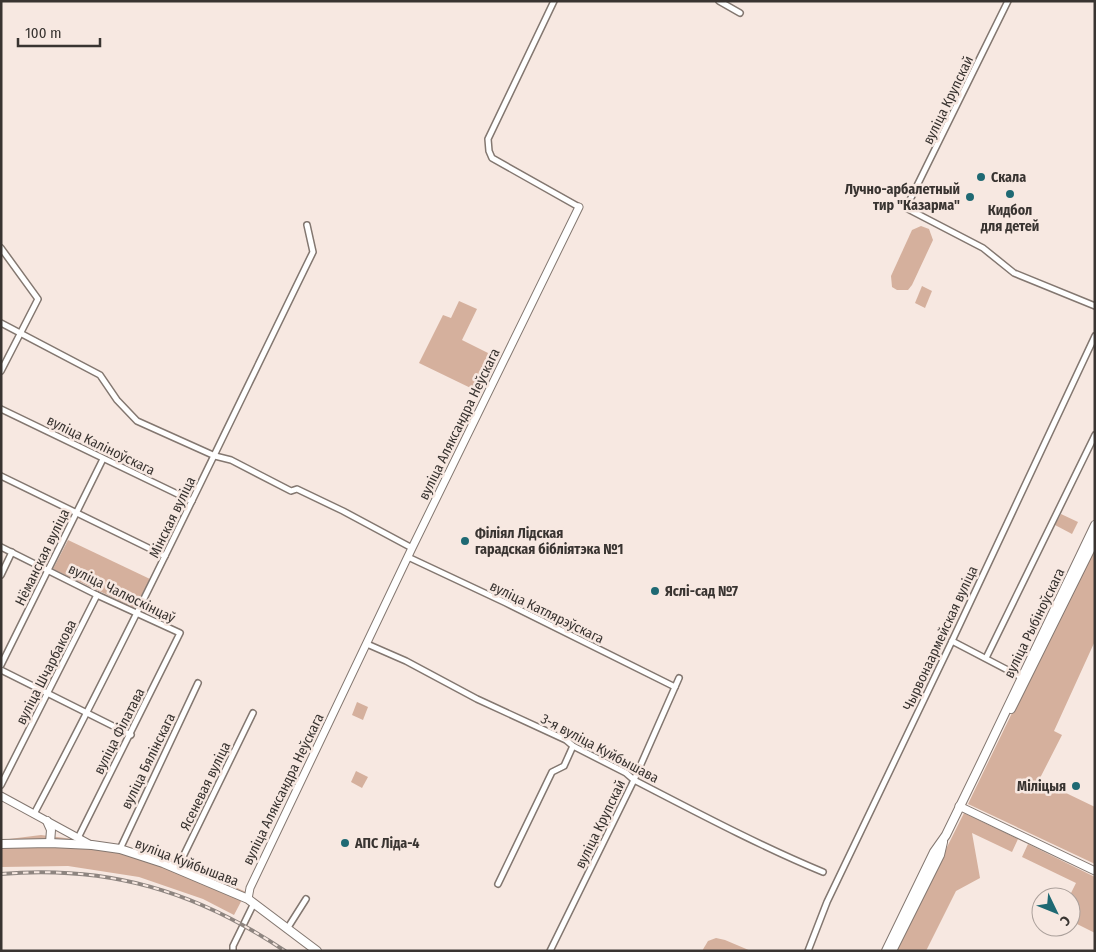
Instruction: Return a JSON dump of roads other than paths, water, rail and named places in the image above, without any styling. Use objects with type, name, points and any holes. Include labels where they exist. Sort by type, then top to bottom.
[{"type":"main road","name":"вуліца Рыбіноўскага","points":[[892,951],[940,855],[946,835],[959,806],[1095,525]]},
{"type":"main road","name":"вуліца Рыбіноўскага","points":[[996,731],[1016,700],[1095,540]]},
{"type":"main road","points":[[47,821],[51,830],[50,843]]},
{"type":"main road","name":"вуліца Рыбіноўскага","points":[[886,951],[934,852],[946,835]]},
{"type":"main road","name":"вуліца Куйбышава","points":[[1,844],[50,843],[92,845],[120,849],[177,868],[251,901],[317,951]]},
{"type":"street","name":"вуліца Аляксандра Неўскага","points":[[233,951],[233,946],[251,901],[250,888],[412,548],[580,207],[492,158],[489,151],[488,139],[554,1]]},
{"type":"street","points":[[718,1],[740,13]]},
{"type":"street","name":"вуліца Крупскай","points":[[1008,1],[906,208],[983,248],[1014,272],[1095,306]]},
{"type":"street","name":"Мінская вуліца","points":[[34,814],[87,714],[215,456],[313,252],[307,225]]},
{"type":"street","points":[[1,248],[38,299],[1,371]]},
{"type":"street","points":[[1,323],[100,376],[117,400],[138,421],[215,456],[231,460],[291,492],[297,489],[412,548]]},
{"type":"street","name":"Чырвонаармейская вуліца","points":[[808,951],[827,902],[1095,336]]},
{"type":"street","name":"вуліца Каліноўскага","points":[[1,408],[192,501]]},
{"type":"street","points":[[986,658],[1095,435]]},
{"type":"street","name":"Нёманская вуліца","points":[[1,665],[103,458]]},
{"type":"street","points":[[1,476],[165,556]]},
{"type":"street","name":"вуліца Чалюскінцаў","points":[[1,547],[97,595],[180,633]]},
{"type":"street","points":[[1,575],[12,552]]},
{"type":"street","name":"вуліца Катлярэўскага","points":[[408,557],[506,603],[675,687]]},
{"type":"street","name":"вуліца Шчарбакова","points":[[1,785],[97,595]]},
{"type":"street","name":"вуліца Філатава","points":[[78,838],[180,633]]},
{"type":"street","points":[[952,641],[1021,677]]},
{"type":"street","name":"3-я вуліца Куйбышава","points":[[367,644],[406,661],[477,698],[566,740],[573,746],[626,773],[634,780],[774,851],[823,872]]},
{"type":"street","points":[[1,670],[131,734]]},
{"type":"street","name":"вуліца Крупскай","points":[[550,951],[634,780],[679,678]]},
{"type":"street","name":"вуліца Бялінскага","points":[[120,849],[198,683]]},
{"type":"street","name":"Ясеневая вуліца","points":[[177,868],[252,713]]},
{"type":"street","points":[[498,884],[552,772],[564,766],[573,746]]},
{"type":"street","points":[[1,796],[92,845]]},
{"type":"street","points":[[959,806],[1095,871]]},
{"type":"street","points":[[287,929],[306,899]]},
{"type":"railway","points":[[1,874],[40,872],[78,874],[150,887],[218,912],[252,930],[285,951]]},
{"type":"place","name":"Скала","points":[[981,177]]},
{"type":"place","name":"Кидбол для детей","points":[[1010,194]]},
{"type":"place","name":"Лучно-арбалетный тир \"Казарма\"","points":[[970,197]]},
{"type":"place","name":"Філіял Лідская гарадская бібліятэка №1","points":[[465,541]]},
{"type":"place","name":"Яслі-сад №7","points":[[655,591]]},
{"type":"place","name":"Міліцыя","points":[[1076,786]]},
{"type":"place","name":"АПС Ліда-4","points":[[345,843]]}]
